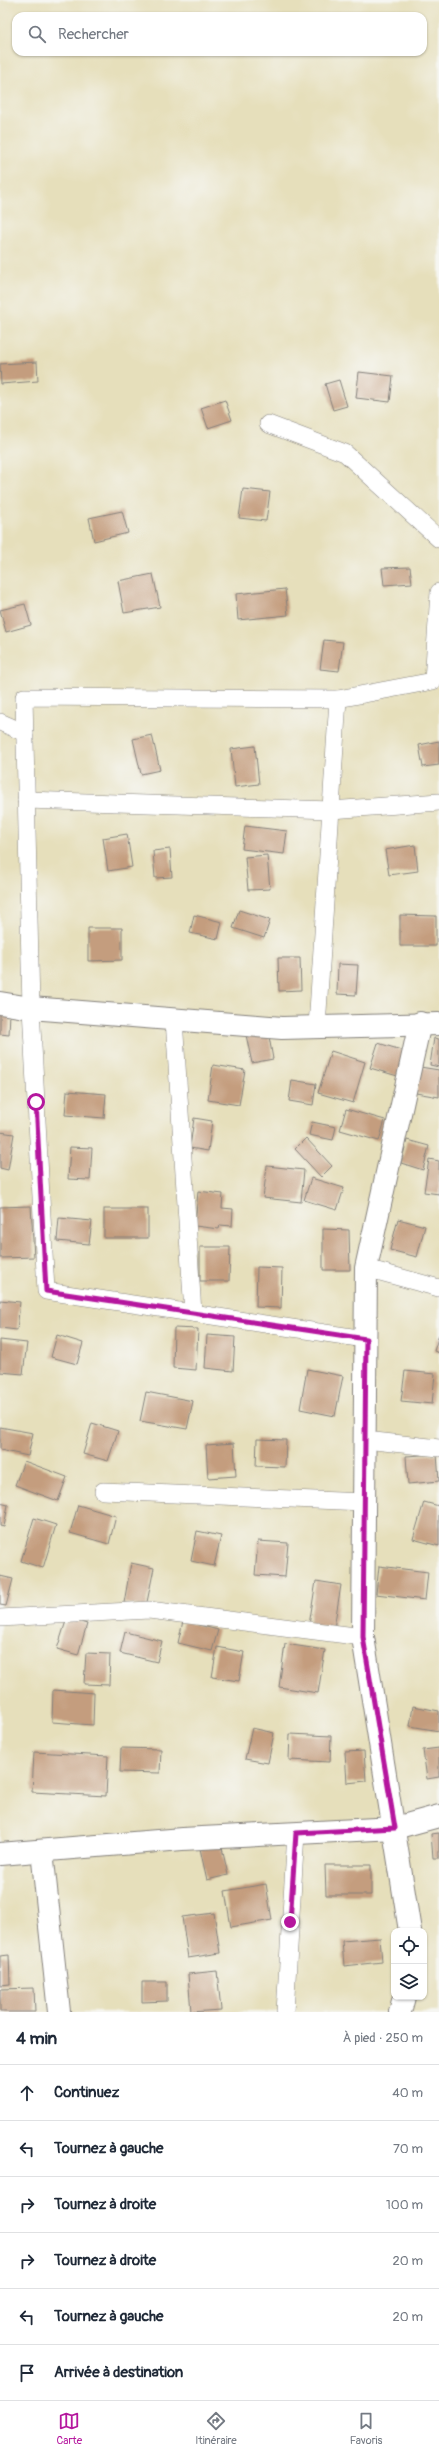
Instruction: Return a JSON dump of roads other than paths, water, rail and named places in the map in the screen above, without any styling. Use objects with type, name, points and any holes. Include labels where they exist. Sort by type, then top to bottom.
[{"type":"street","points":[[0,1003],[31,1008],[282,1028],[430,1024],[366,1268],[363,1637],[395,1828],[410,1928]]},
{"type":"street","points":[[0,1854],[296,1833],[395,1828],[439,1816]]},
{"type":"street","points":[[42,1851],[59,2012]]},
{"type":"street","points":[[400,2012],[403,2000]]},
{"type":"lane","points":[[268,424],[345,453],[439,539]]},
{"type":"lane","points":[[366,1339],[46,1291],[31,1008],[24,697],[338,699],[433,681],[439,592]]},
{"type":"lane","points":[[317,1027],[338,699]]},
{"type":"lane","points":[[0,722],[25,733]]},
{"type":"lane","points":[[26,800],[331,810],[439,802]]},
{"type":"lane","points":[[174,1019],[193,1313]]},
{"type":"lane","points":[[366,1268],[439,1288]]},
{"type":"lane","points":[[365,1440],[439,1448]]},
{"type":"lane","points":[[103,1491],[364,1502]]},
{"type":"lane","points":[[0,1618],[149,1610],[363,1637]]},
{"type":"lane","points":[[285,2012],[296,1833]]}]
